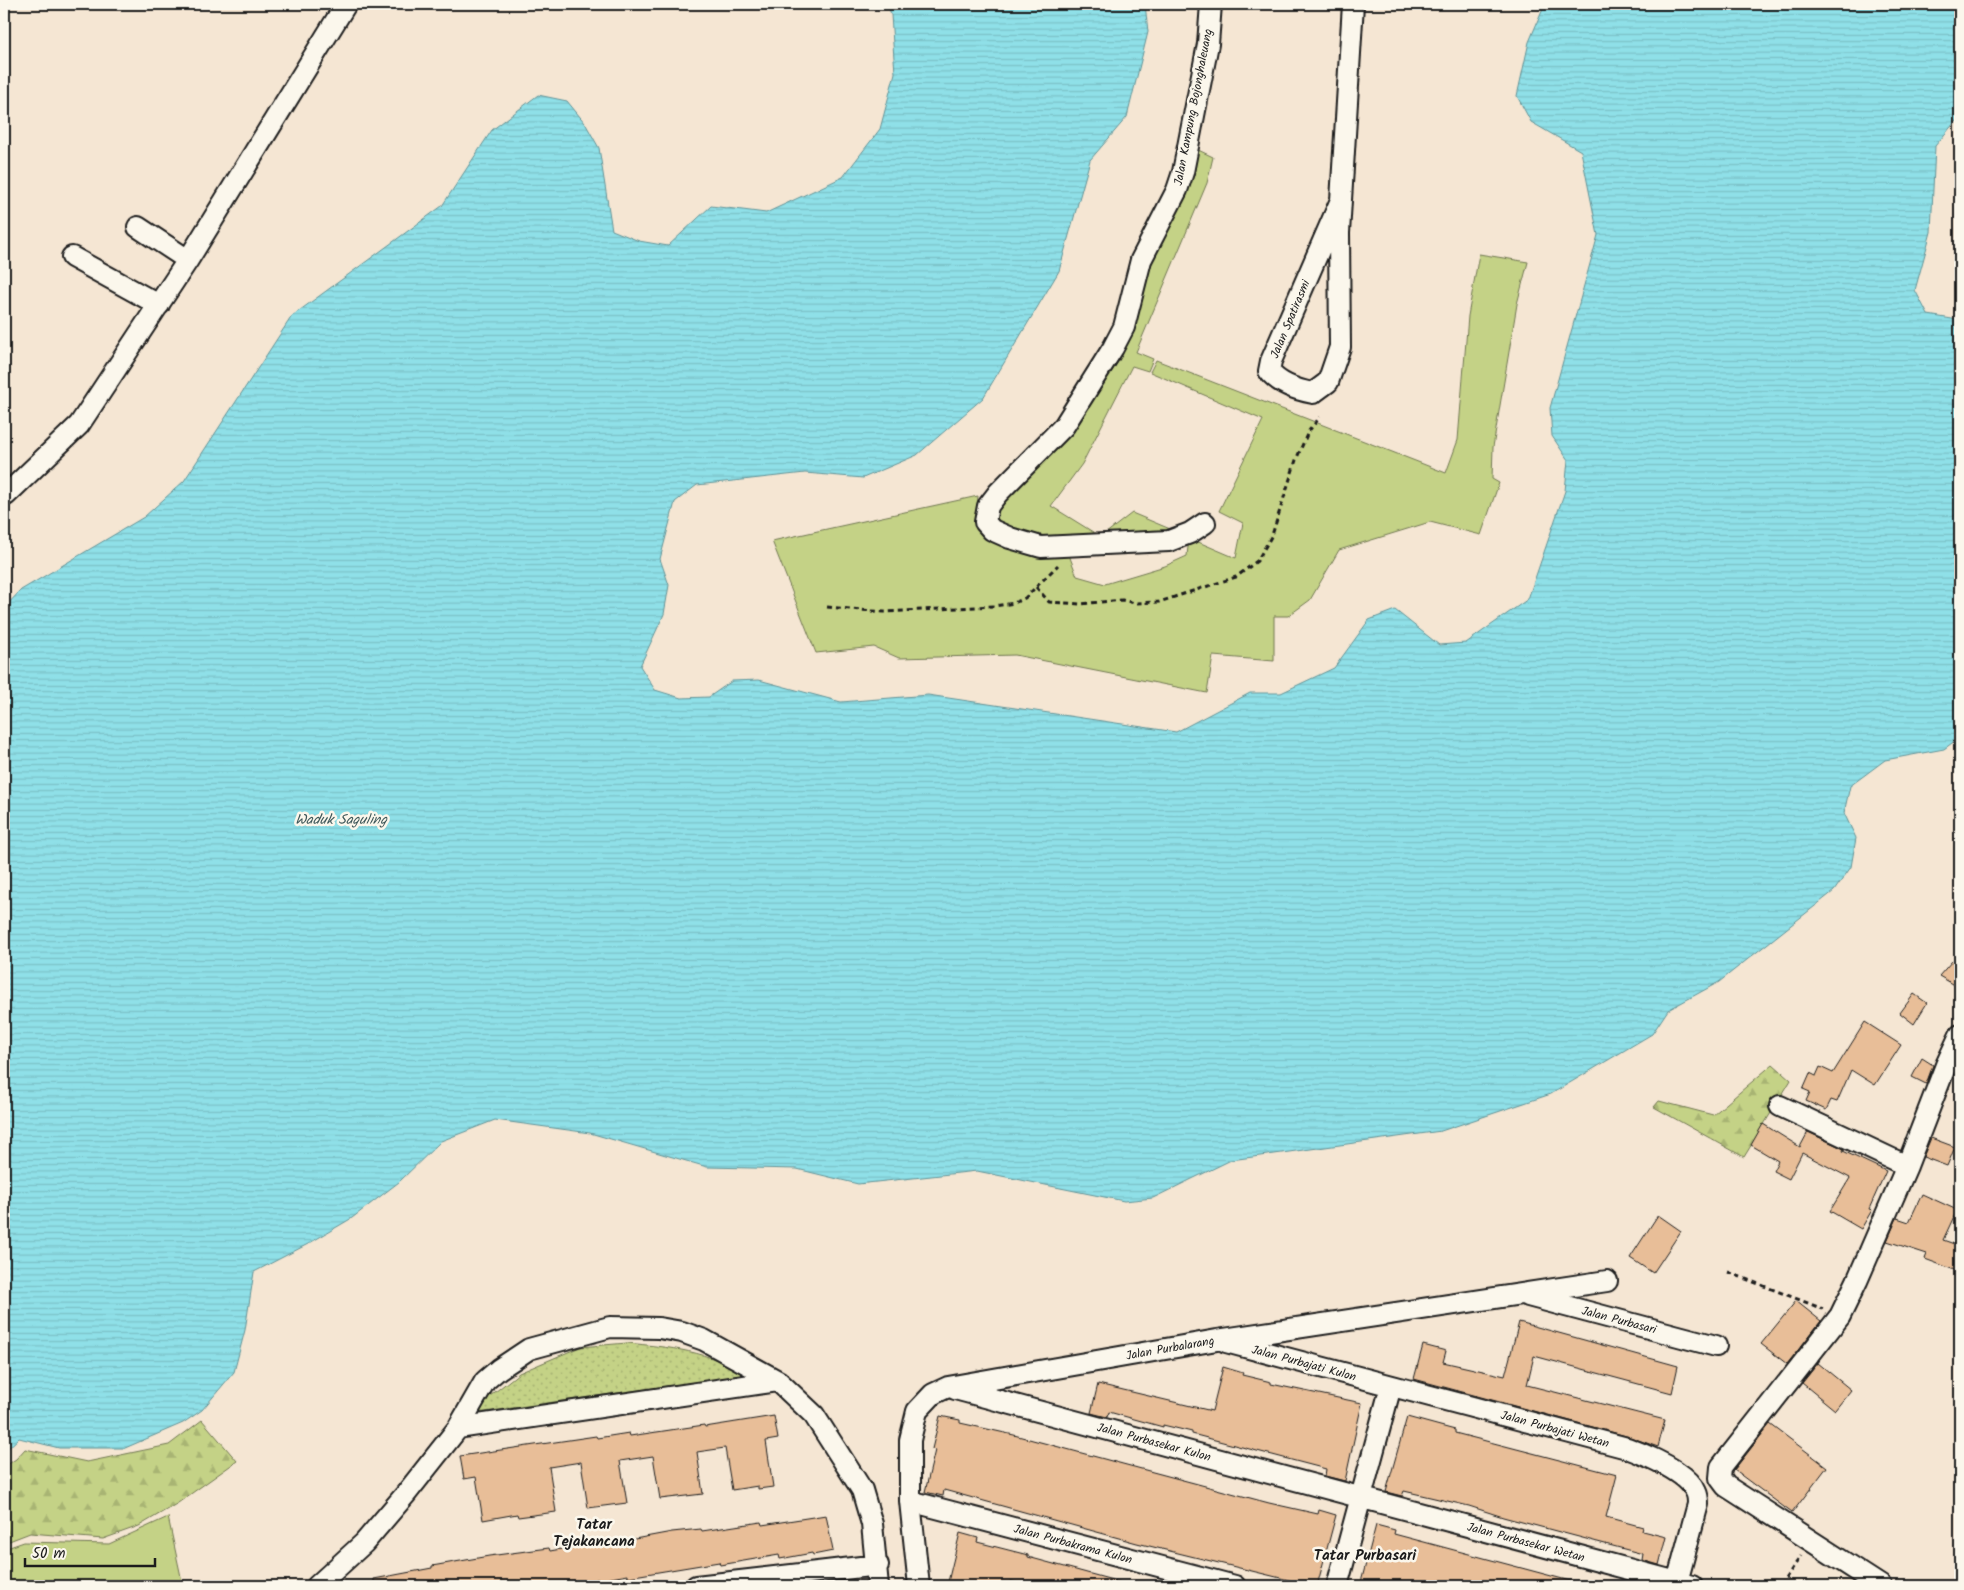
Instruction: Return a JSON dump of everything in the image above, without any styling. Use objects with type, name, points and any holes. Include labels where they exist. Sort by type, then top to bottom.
[{"type":"street","points":[[6,495],[79,425],[188,260],[346,4]]},
{"type":"street","name":"Jalan Kampung Bojonghaleuang","points":[[1205,523],[1190,533],[1169,541],[1040,547],[1010,538],[992,530],[986,522],[988,506],[1064,426],[1124,327],[1141,260],[1177,190],[1183,172],[1208,44],[1210,4]]},
{"type":"street","name":"Jalan Spatirasmi","points":[[1341,200],[1271,361],[1269,371],[1274,378],[1298,390],[1313,393],[1328,382],[1340,347],[1339,233],[1353,4]]},
{"type":"street","points":[[138,227],[188,260]]},
{"type":"street","points":[[72,257],[159,305]]},
{"type":"street","points":[[1882,1586],[1726,1486],[1720,1478],[1721,1467],[1840,1316],[1907,1166],[1946,1065],[1960,1035]]},
{"type":"street","points":[[1780,1106],[1907,1166]]},
{"type":"street","name":"Jalan Purbalarang","points":[[919,1586],[910,1501],[910,1440],[917,1412],[933,1394],[948,1387],[1217,1340],[1607,1281]]},
{"type":"street","name":"Jalan Purbasari","points":[[1522,1294],[1716,1346]]},
{"type":"street","points":[[317,1586],[364,1543],[405,1495],[458,1428],[485,1381],[498,1369],[529,1349],[610,1326],[659,1328],[682,1332],[704,1340],[778,1381],[814,1415],[862,1490],[872,1524],[878,1566],[878,1586]]},
{"type":"street","name":"Jalan Purbajati Kulon","points":[[1217,1340],[1390,1386]]},
{"type":"street","points":[[458,1428],[778,1381]]},
{"type":"street","points":[[1337,1586],[1390,1386]]},
{"type":"street","name":"Jalan Purbajati Wetan","points":[[1390,1386],[1626,1448],[1653,1458],[1678,1474],[1693,1487],[1697,1493],[1698,1504],[1682,1585]]},
{"type":"street","name":"Jalan Purbasekar Kulon","points":[[948,1387],[1361,1498]]},
{"type":"street","name":"Jalan Purbasekar Wetan","points":[[1361,1498],[1682,1585]]},
{"type":"street","name":"Jalan Purbakrama Kulon","points":[[910,1501],[1235,1586]]},
{"type":"street","points":[[696,1586],[878,1566]]},
{"type":"path","points":[[1036,587],[1049,602],[1080,604],[1122,600],[1135,603],[1158,602],[1236,577],[1257,561],[1272,535],[1296,460],[1308,432],[1320,417]]},
{"type":"path","points":[[826,607],[884,612],[995,606],[1014,603],[1025,598],[1059,564],[1070,546]]},
{"type":"path","points":[[1728,1272],[1840,1316]]},
{"type":"path","points":[[1780,1586],[1812,1540]]},
{"type":"green space","points":[[1194,148],[1213,157],[1207,183],[1136,352],[1153,359],[1148,371],[1132,366],[1082,464],[1051,506],[1101,537],[1132,513],[1182,534],[1040,543],[990,518],[994,505],[1079,418],[1118,362],[1128,338],[1147,269]]},
{"type":"green space","points":[[1479,254],[1528,262],[1517,304],[1493,447],[1492,479],[1499,483],[1481,535],[1430,522],[1339,550],[1310,600],[1288,616],[1274,616],[1274,661],[1213,656],[1207,693],[1015,655],[899,658],[874,647],[816,653],[772,541],[978,496],[976,514],[987,533],[1069,555],[1077,576],[1105,584],[1165,566],[1187,556],[1189,538],[1236,558],[1243,523],[1219,511],[1263,420],[1150,372],[1156,360],[1446,473],[1458,440],[1468,316]]},
{"type":"green space","points":[[1773,1064],[1791,1080],[1744,1157],[1654,1107],[1659,1101],[1713,1115]]},
{"type":"green space","points":[[627,1343],[689,1351],[704,1355],[718,1360],[745,1375],[477,1413],[485,1400],[519,1373],[580,1347]]},
{"type":"green space","points":[[202,1420],[237,1461],[178,1503],[139,1526],[103,1539],[30,1533],[4,1543],[4,1467],[16,1459],[25,1449],[87,1462],[169,1445]]},
{"type":"green space","points":[[168,1517],[183,1586],[4,1586],[4,1549],[24,1542],[109,1544]]},
{"type":"water","name":"Waduk Saguling","points":[[888,4],[1145,4],[1148,32],[1127,117],[1090,160],[1059,271],[983,398],[917,455],[863,478],[805,473],[697,485],[675,502],[660,559],[669,585],[664,614],[640,666],[655,690],[681,698],[709,697],[732,681],[759,680],[841,702],[928,695],[1176,732],[1250,693],[1281,693],[1334,668],[1369,620],[1395,610],[1439,645],[1466,643],[1528,599],[1565,491],[1568,460],[1552,436],[1550,408],[1598,235],[1581,151],[1531,122],[1517,96],[1529,42],[1545,4],[1960,4],[1960,116],[1935,146],[1931,232],[1915,290],[1928,315],[1958,320],[1960,318],[1960,737],[1944,749],[1885,760],[1850,786],[1844,813],[1856,838],[1851,867],[1834,891],[1719,982],[1668,1010],[1652,1034],[1551,1094],[1441,1131],[1231,1160],[1153,1198],[1124,1201],[977,1171],[858,1184],[797,1169],[707,1167],[590,1133],[495,1120],[441,1141],[399,1182],[352,1218],[308,1244],[254,1272],[245,1330],[234,1372],[202,1410],[183,1423],[125,1448],[59,1448],[19,1438],[4,1452],[4,608],[21,590],[144,517],[184,481],[292,316],[442,206],[492,130],[538,95],[567,101],[585,123],[599,148],[612,230],[639,241],[668,246],[711,206],[766,213],[843,177],[880,129],[895,73],[891,15]]},
{"type":"building","points":[[1952,961],[1960,968],[1960,988],[1939,976]]},
{"type":"building","points":[[1914,994],[1927,1003],[1914,1024],[1900,1013]]},
{"type":"building","points":[[1865,1022],[1901,1045],[1875,1085],[1851,1070],[1837,1102],[1831,1100],[1826,1110],[1806,1101],[1810,1092],[1803,1089],[1810,1073],[1816,1076],[1820,1067],[1833,1073]]},
{"type":"building","points":[[1922,1058],[1933,1065],[1926,1084],[1912,1077]]},
{"type":"building","points":[[1763,1124],[1800,1147],[1808,1132],[1886,1171],[1869,1209],[1872,1210],[1861,1229],[1830,1211],[1850,1178],[1802,1153],[1789,1179],[1773,1171],[1778,1161],[1751,1145]]},
{"type":"building","points":[[1931,1138],[1955,1147],[1947,1166],[1923,1157]]},
{"type":"building","points":[[1922,1194],[1957,1210],[1943,1240],[1960,1246],[1960,1272],[1925,1259],[1927,1254],[1887,1241],[1897,1218],[1909,1222]]},
{"type":"building","points":[[1658,1215],[1681,1231],[1653,1273],[1630,1258]]},
{"type":"building","points":[[1796,1301],[1821,1321],[1787,1364],[1761,1344]]},
{"type":"building","points":[[1519,1322],[1678,1366],[1672,1393],[1534,1356],[1527,1385],[1665,1420],[1658,1447],[1630,1437],[1414,1379],[1423,1345],[1446,1351],[1443,1362],[1505,1376]]},
{"type":"building","points":[[1818,1363],[1851,1390],[1835,1410],[1802,1383]]},
{"type":"building","points":[[1223,1367],[1243,1373],[1242,1375],[1271,1382],[1271,1384],[1362,1403],[1345,1481],[1325,1476],[1326,1469],[1192,1434],[1192,1432],[1163,1425],[1163,1427],[1109,1412],[1107,1417],[1091,1413],[1098,1384],[1212,1411]]},
{"type":"building","points":[[774,1416],[778,1439],[766,1441],[773,1487],[758,1489],[758,1486],[732,1490],[725,1448],[697,1452],[703,1494],[660,1499],[653,1456],[620,1461],[627,1503],[588,1508],[581,1462],[549,1467],[556,1512],[518,1517],[517,1514],[483,1520],[476,1477],[464,1479],[460,1456],[596,1436],[597,1438],[629,1433],[630,1436]]},
{"type":"building","points":[[940,1416],[960,1420],[960,1423],[1014,1435],[1269,1503],[1318,1514],[1319,1510],[1336,1515],[1317,1586],[1300,1586],[1301,1583],[1137,1543],[944,1490],[943,1496],[925,1492],[935,1450],[932,1449]]},
{"type":"building","points":[[1407,1417],[1455,1430],[1455,1433],[1617,1475],[1606,1517],[1643,1527],[1642,1531],[1666,1537],[1659,1565],[1642,1560],[1643,1554],[1503,1517],[1469,1506],[1404,1491],[1402,1496],[1386,1492]]},
{"type":"building","points":[[1770,1424],[1827,1467],[1792,1513],[1734,1470]]},
{"type":"building","points":[[826,1515],[833,1551],[813,1555],[812,1553],[780,1559],[779,1555],[720,1565],[719,1562],[564,1585],[564,1582],[544,1586],[374,1586],[374,1579],[489,1556],[549,1548],[550,1551],[612,1541],[613,1543],[672,1532],[701,1529],[702,1531],[761,1522],[762,1525]]},
{"type":"building","points":[[1376,1525],[1395,1530],[1394,1534],[1574,1582],[1573,1586],[1360,1586]]},
{"type":"building","points":[[960,1533],[978,1538],[977,1542],[1120,1582],[1119,1586],[1031,1586],[1011,1581],[1010,1586],[947,1586]]},
{"type":"district","name":"Tatar Tejakancana","points":[[594,1532]]},
{"type":"district","name":"Tatar Purbasari","points":[[1365,1555]]}]
